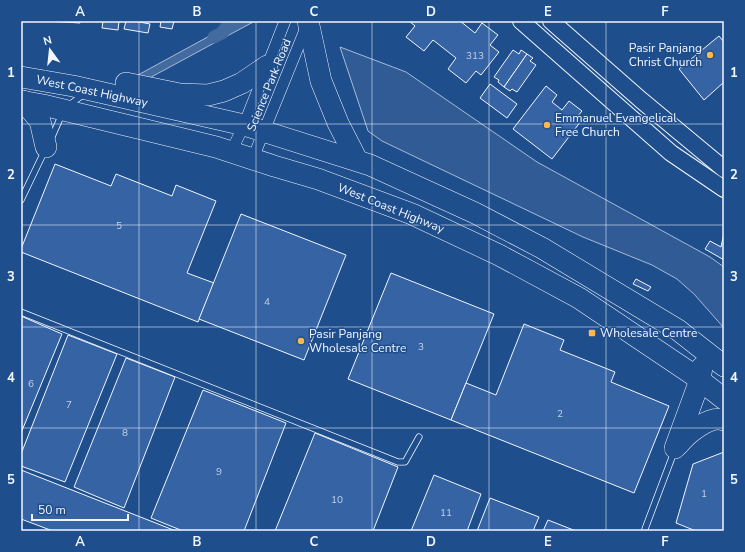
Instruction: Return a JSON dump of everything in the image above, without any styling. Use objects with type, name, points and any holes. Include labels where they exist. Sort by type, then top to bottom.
[{"type":"highway","points":[[308,21],[321,80],[338,123],[357,160]]},
{"type":"highway","points":[[21,63],[180,94],[208,95],[224,91],[242,82],[267,66]]},
{"type":"highway","name":"West Coast Highway","points":[[21,77],[89,90],[264,130],[370,165],[474,213],[542,248],[678,330],[724,366]]},
{"type":"highway","points":[[22,101],[40,121],[46,147]]},
{"type":"highway","name":"West Coast Highway","points":[[22,101],[216,147],[318,179],[412,214],[499,255],[579,298],[700,380],[724,399]]},
{"type":"highway","points":[[675,448],[700,380],[702,368],[700,360],[678,330]]},
{"type":"highway","points":[[675,448],[695,429],[719,418],[724,420]]},
{"type":"main road","points":[[521,21],[671,153],[724,189]]},
{"type":"main road","points":[[551,21],[641,100],[724,169]]},
{"type":"street","name":"Science Park Road","points":[[231,152],[244,125],[285,21]]},
{"type":"street","name":"Science Park Road","points":[[253,158],[308,21]]},
{"type":"lane","points":[[21,200],[46,147],[53,136],[63,110],[89,90]]},
{"type":"lane","points":[[21,312],[398,462],[405,462],[419,437]]},
{"type":"lane","points":[[645,529],[675,448]]},
{"type":"shaded area","points":[[237,21],[255,21],[142,82],[138,75]]},
{"type":"shaded area","points":[[340,47],[406,72],[537,162],[710,257],[724,267],[724,328],[694,294],[677,279],[652,265],[583,237],[382,141],[368,131]]},
{"type":"building","points":[[49,21],[80,21],[80,23]]},
{"type":"building","points":[[103,21],[119,21],[118,30],[102,28]]},
{"type":"building","points":[[126,21],[150,24],[148,33],[124,29]]},
{"type":"building","points":[[161,21],[174,21],[172,29],[160,27]]},
{"type":"building","points":[[409,21],[460,21],[475,33],[482,23],[498,35],[490,45],[499,52],[481,75],[476,71],[466,83],[448,69],[456,58],[433,40],[424,51],[406,37],[415,26]]},
{"type":"building","name":"Pasir Panjang Christ Church","points":[[719,36],[724,42],[724,82],[704,100],[679,69]]},
{"type":"building","points":[[513,50],[519,54],[521,50],[527,54],[504,87],[498,82],[499,80],[494,77]]},
{"type":"building","points":[[527,54],[533,58],[530,61],[536,65],[517,92],[512,89],[510,91],[504,87]]},
{"type":"building","points":[[490,84],[517,104],[507,118],[480,98]]},
{"type":"building","name":"Emmanuel Evangelical Free Church","points":[[546,86],[557,95],[552,102],[562,110],[569,101],[582,111],[577,117],[581,121],[552,159],[513,129]]},
{"type":"building","points":[[55,164],[111,186],[116,174],[172,196],[176,185],[216,201],[187,273],[214,283],[198,322],[21,252]]},
{"type":"building","points":[[241,214],[346,255],[304,360],[199,319]]},
{"type":"building","points":[[724,233],[724,260],[705,249],[710,241],[721,247]]},
{"type":"building","points":[[391,273],[494,314],[451,420],[348,379]]},
{"type":"building","points":[[636,279],[651,287],[648,291],[633,284]]},
{"type":"building","points":[[21,316],[62,334],[21,433]]},
{"type":"building","points":[[524,324],[564,340],[560,350],[615,372],[611,382],[669,406],[634,493],[451,420],[466,383],[496,395]]},
{"type":"building","points":[[68,335],[117,354],[65,482],[21,466],[21,454]]},
{"type":"building","points":[[126,358],[175,377],[124,508],[74,487]]},
{"type":"building","points":[[203,390],[286,423],[244,531],[183,531],[151,518]]},
{"type":"building","points":[[315,433],[398,467],[373,531],[275,531]]},
{"type":"building","points":[[724,452],[724,531],[696,531],[676,523],[693,464]]},
{"type":"building","points":[[21,470],[176,531],[53,531],[21,519]]},
{"type":"building","points":[[434,475],[481,494],[467,531],[411,531]]},
{"type":"building","points":[[490,498],[539,517],[533,531],[477,531]]},
{"type":"building","points":[[548,520],[576,531],[543,531]]},
{"type":"waterway","points":[[214,37],[222,33],[231,21]]},
{"type":"place","name":"Pasir Panjang Christ Church","points":[[710,55]]},
{"type":"place","name":"Emmanuel Evangelical Free Church","points":[[547,125]]},
{"type":"place","name":"Wholesale Centre","points":[[592,333]]},
{"type":"place","name":"Pasir Panjang Wholesale Centre","points":[[301,341]]}]
